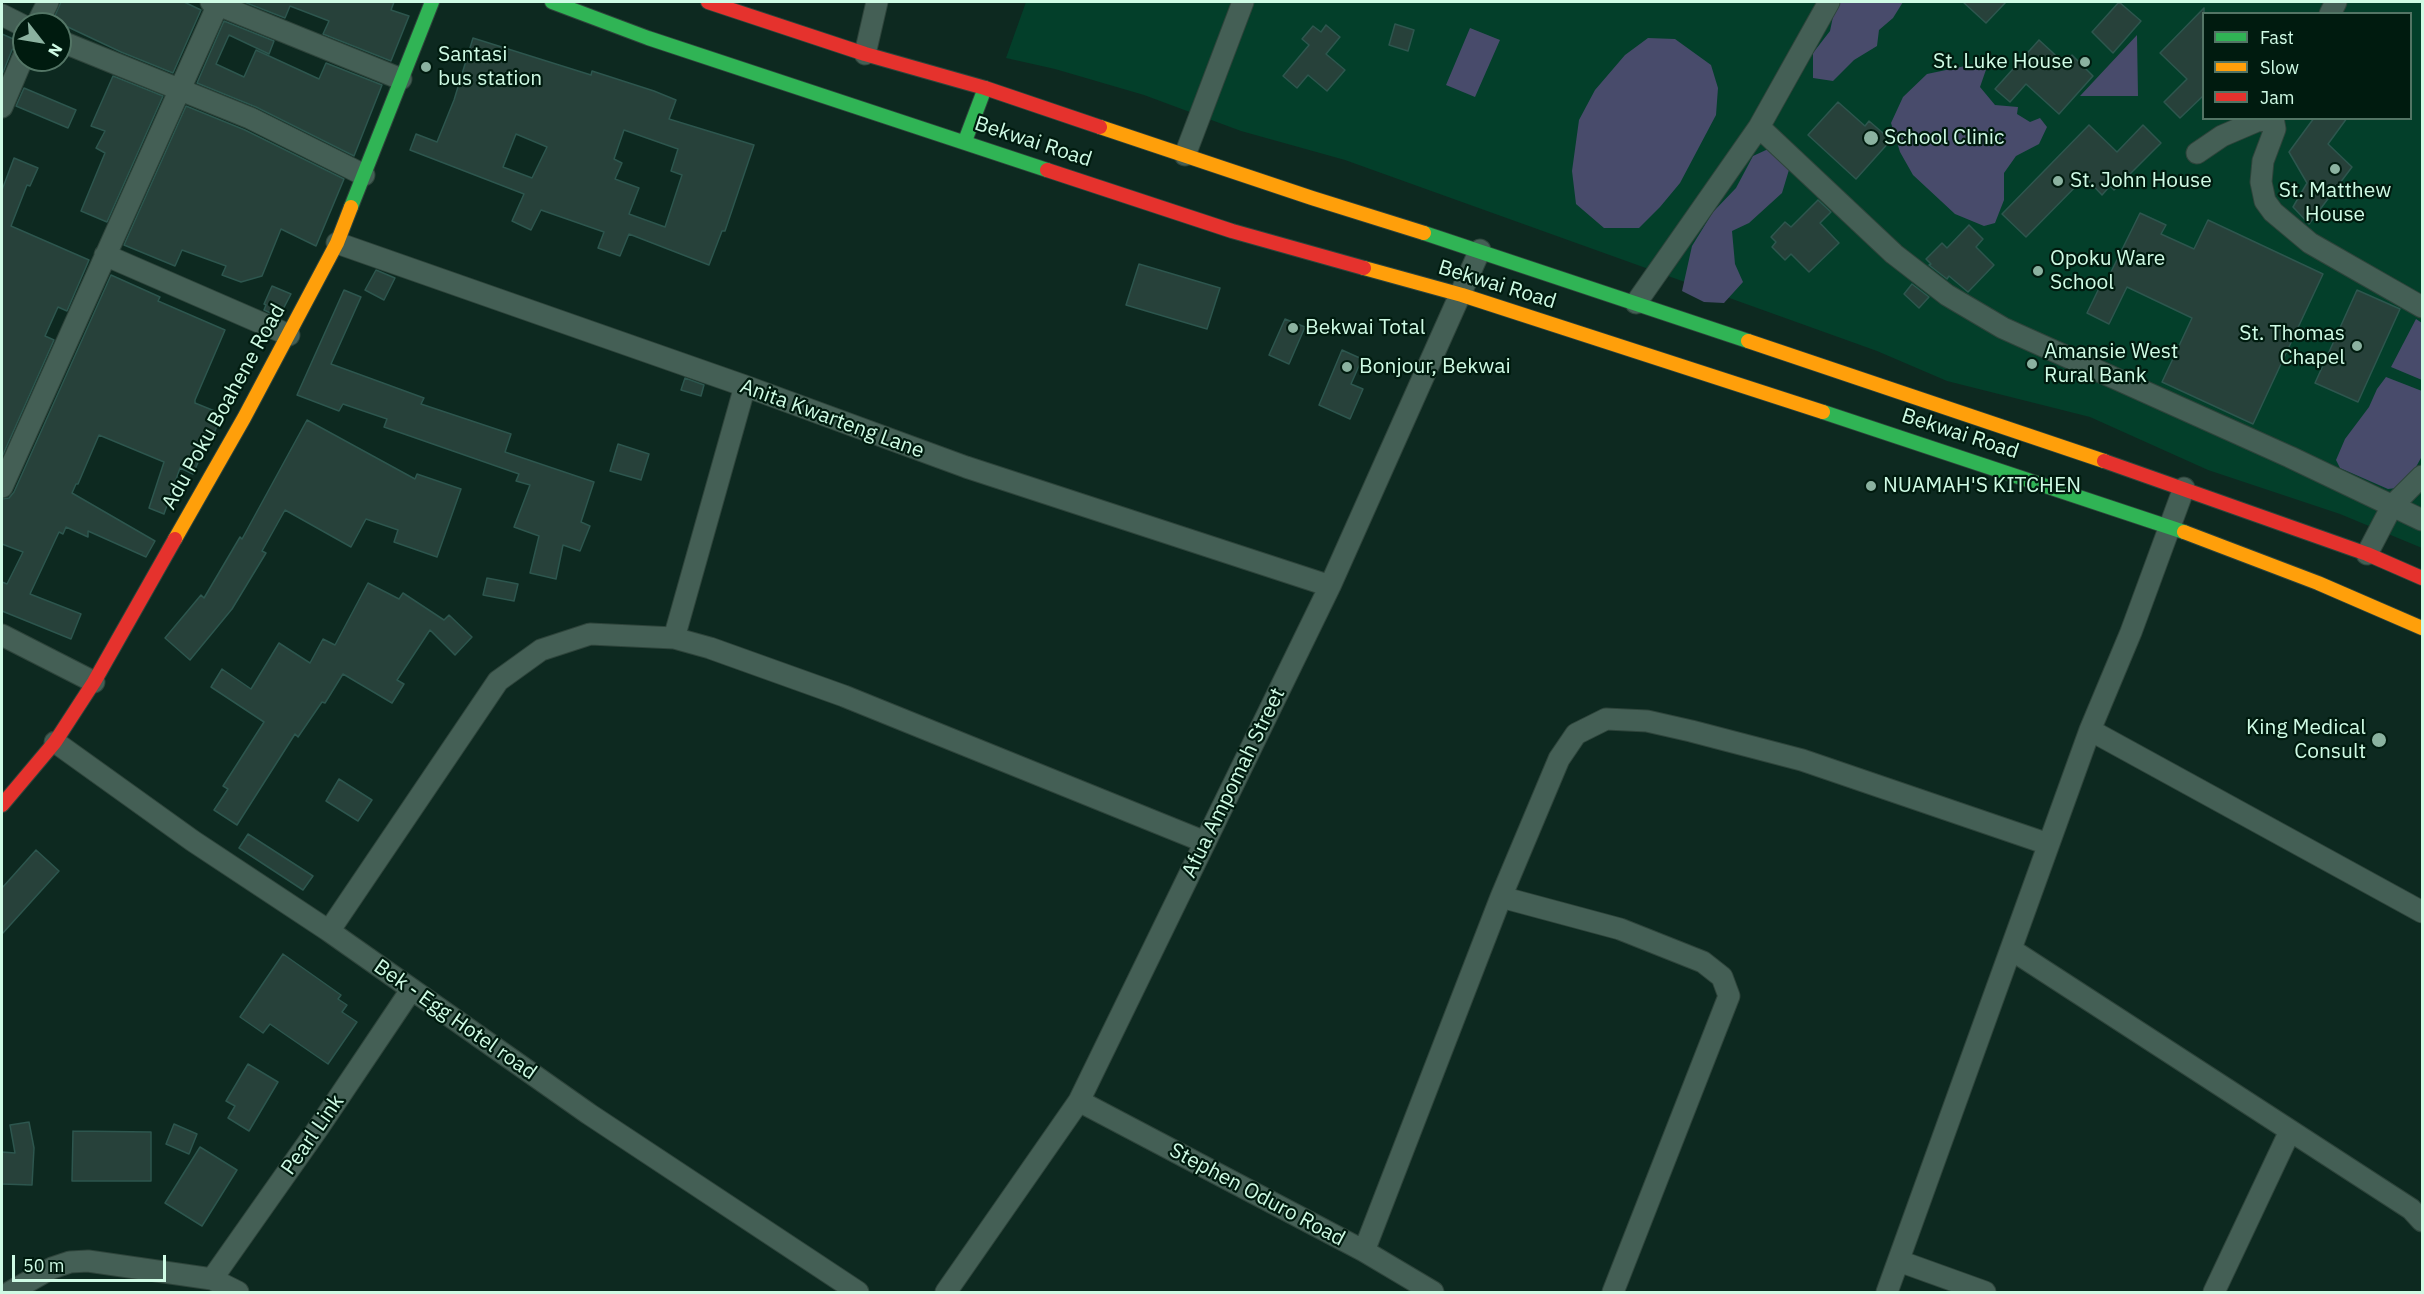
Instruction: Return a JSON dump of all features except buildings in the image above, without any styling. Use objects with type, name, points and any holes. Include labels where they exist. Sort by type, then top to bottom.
[{"type":"main road","name":"Adu Poku Boahene Road","points":[[2,805],[55,742],[94,682],[289,335],[337,243],[432,2]]},
{"type":"main road","name":"Bekwai Road","points":[[552,2],[648,38],[1232,231],[1461,295],[2169,526],[2318,583],[2422,628]]},
{"type":"main road","name":"Bekwai Road","points":[[708,2],[865,54],[985,88],[1312,198],[1480,250],[2184,488],[2422,575]]},
{"type":"main road","points":[[965,141],[985,88]]},
{"type":"street","points":[[2,487],[216,2],[401,79]]},
{"type":"street","points":[[865,54],[877,2]]},
{"type":"street","points":[[1185,155],[1243,2]]},
{"type":"street","points":[[1636,303],[1759,127],[1829,2]]},
{"type":"street","points":[[72,46],[250,118],[364,175]]},
{"type":"street","points":[[2,107],[17,72]]},
{"type":"street","points":[[2197,153],[2222,136],[2264,120]]},
{"type":"street","points":[[2272,120],[2275,129],[2263,161],[2261,182],[2265,201],[2273,212],[2310,243],[2422,307]]},
{"type":"street","points":[[1759,127],[1894,254],[1947,295],[2003,328],[2298,460],[2422,520]]},
{"type":"street","name":"Anita Kwarteng Lane","points":[[337,243],[745,386],[966,467],[1330,586]]},
{"type":"street","name":"Afua Ampomah Street","points":[[946,1293],[1079,1101],[1330,586],[1480,250]]},
{"type":"street","points":[[105,255],[289,335]]},
{"type":"street","points":[[674,638],[745,386]]},
{"type":"street","points":[[2367,554],[2391,506],[2422,477]]},
{"type":"street","points":[[1887,1293],[2090,730],[2131,632],[2184,488]]},
{"type":"street","points":[[329,931],[498,681],[541,650],[590,634],[674,638],[710,648],[844,696],[1205,842]]},
{"type":"street","points":[[2,635],[94,682]]},
{"type":"street","points":[[1364,1251],[1501,897],[1559,759],[1576,734],[1606,719],[1647,721],[1802,760],[2048,844]]},
{"type":"street","points":[[2090,730],[2422,912]]},
{"type":"street","name":"Bek - Egg Hotel road","points":[[55,742],[193,841],[329,931],[588,1114],[858,1293]]},
{"type":"street","points":[[1501,897],[1620,929],[1703,962],[1722,977],[1729,996],[1613,1293]]},
{"type":"street","points":[[2012,950],[2290,1131],[2418,1208]]},
{"type":"street","name":"Pearl Link","points":[[212,1279],[319,1127],[411,990]]},
{"type":"street","name":"Stephen Oduro Road","points":[[1079,1101],[1364,1251],[1433,1293]]},
{"type":"street","points":[[2214,1293],[2290,1131]]},
{"type":"street","points":[[10,1293],[52,1268],[70,1262],[88,1261],[212,1279],[238,1293]]},
{"type":"street","points":[[1899,1261],[1985,1293]]},
{"type":"shaded area","name":"Opoku Ware School","points":[[1026,2],[2422,2],[2422,548],[2340,514],[2208,470],[2090,417],[1947,381],[1877,351],[1345,160],[1241,131],[1144,95],[1055,69],[1006,58]]},
{"type":"shaded area","points":[[1840,2],[1903,2],[1893,18],[1879,30],[1877,46],[1854,60],[1833,81],[1813,78],[1813,53],[1830,31],[1835,7]]},
{"type":"shaded area","points":[[1470,28],[1500,40],[1475,97],[1446,85]]},
{"type":"shaded area","points":[[2137,35],[2138,96],[2080,96]]},
{"type":"shaded area","points":[[1648,38],[1675,39],[1711,65],[1718,88],[1716,115],[1680,183],[1660,207],[1639,228],[1604,228],[1576,204],[1572,171],[1579,120],[1595,90],[1625,55]]},
{"type":"shaded area","points":[[1989,61],[1980,87],[1995,105],[2018,107],[2017,114],[2030,122],[2040,118],[2047,127],[2039,144],[2016,156],[2004,173],[2004,200],[1995,223],[1984,226],[1955,214],[1913,175],[1900,152],[1891,123],[1903,97],[1927,74]]},
{"type":"shaded area","points":[[1766,150],[1795,150],[1782,193],[1749,223],[1732,231],[1735,264],[1743,282],[1724,303],[1704,302],[1682,291],[1692,246],[1713,212],[1736,188],[1753,156]]},
{"type":"shaded area","points":[[2416,319],[2422,323],[2422,380],[2391,367]]},
{"type":"shaded area","points":[[2386,377],[2422,391],[2422,456],[2405,487],[2388,489],[2340,468],[2336,460],[2345,439],[2369,407],[2377,389]]},
{"type":"traffic: fast","points":[[351,207],[432,2]]},
{"type":"traffic: fast","points":[[552,2],[648,38],[1047,170]]},
{"type":"traffic: fast","points":[[965,141],[985,88]]},
{"type":"traffic: fast","points":[[1424,233],[1748,341]]},
{"type":"traffic: fast","points":[[1823,412],[2184,532]]},
{"type":"traffic: slow","points":[[1100,127],[1424,233]]},
{"type":"traffic: slow","points":[[175,539],[244,418],[337,243],[351,207]]},
{"type":"traffic: slow","points":[[1364,268],[1462,295],[1823,412]]},
{"type":"traffic: slow","points":[[1748,341],[2104,461]]},
{"type":"traffic: slow","points":[[2184,532],[2318,583],[2422,628]]},
{"type":"traffic: jam","points":[[708,2],[865,54],[985,88],[1100,127]]},
{"type":"traffic: jam","points":[[1047,170],[1232,231],[1364,268]]},
{"type":"traffic: jam","points":[[2104,461],[2367,554],[2422,578]]},
{"type":"traffic: jam","points":[[2,805],[55,742],[94,682],[175,539]]},
{"type":"place","name":"St. Luke House","points":[[2085,62]]},
{"type":"place","name":"Santasi bus station","points":[[426,67]]},
{"type":"place","name":"School Clinic","points":[[1871,138]]},
{"type":"place","name":"St. Matthew House","points":[[2335,169]]},
{"type":"place","name":"St. John House","points":[[2058,181]]},
{"type":"place","name":"Opoku Ware School","points":[[2038,271]]},
{"type":"place","name":"Bekwai Total","points":[[1293,328]]},
{"type":"place","name":"St. Thomas Chapel","points":[[2357,346]]},
{"type":"place","name":"Amansie West Rural Bank","points":[[2032,364]]},
{"type":"place","name":"Bonjour, Bekwai","points":[[1347,367]]},
{"type":"place","name":"NUAMAH'S KITCHEN","points":[[1871,486]]},
{"type":"place","name":"King Medical Consult","points":[[2379,740]]}]
